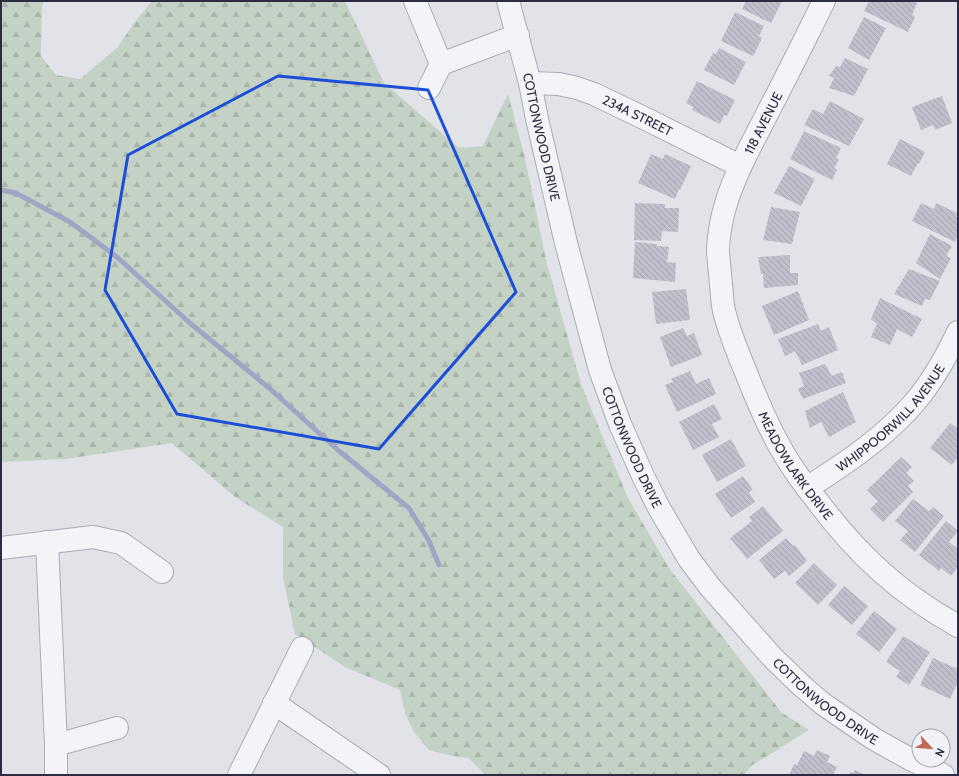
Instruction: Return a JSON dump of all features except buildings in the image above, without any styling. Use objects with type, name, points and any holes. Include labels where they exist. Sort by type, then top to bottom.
[{"type":"street","points":[[415,1],[441,64]]},
{"type":"street","name":"COTTONWOOD DRIVE","points":[[508,1],[530,83],[566,243],[600,370],[620,424],[652,495],[672,531],[689,559],[710,587],[772,658],[802,686],[823,704],[874,739],[943,775]]},
{"type":"street","name":"118 AVENUE","points":[[718,250],[723,216],[740,166],[824,1]]},
{"type":"street","points":[[429,88],[441,64],[518,35]]},
{"type":"street","name":"234A STREET","points":[[530,83],[559,84],[578,88],[594,94],[740,166]]},
{"type":"street","name":"MEADOWLARK DRIVE","points":[[718,250],[724,310],[755,396],[784,454],[828,516],[871,563],[897,586],[920,603],[958,626]]},
{"type":"street","name":"WHIPPOORWILL AVENUE","points":[[807,488],[864,450],[899,420],[916,402],[932,379],[949,352],[958,332]]},
{"type":"street","points":[[1,548],[92,537],[121,543],[162,572]]},
{"type":"street","points":[[47,542],[56,775]]},
{"type":"street","points":[[239,775],[302,648]]},
{"type":"street","points":[[274,703],[379,775]]},
{"type":"street","points":[[56,745],[117,728]]},
{"type":"highlighted area","points":[[278,76],[428,90],[516,292],[379,449],[177,414],[105,290],[128,155]]},
{"type":"green space","points":[[1,1],[44,1],[42,6],[41,56],[56,75],[80,79],[118,47],[134,23],[152,1],[345,1],[384,83],[459,148],[483,146],[508,94],[525,158],[547,264],[581,384],[628,498],[669,568],[781,712],[809,730],[751,766],[744,775],[484,775],[482,771],[468,758],[429,750],[414,732],[405,713],[400,690],[345,667],[295,634],[283,577],[283,527],[235,497],[172,443],[66,459],[1,462]]},
{"type":"waterway","points":[[1,190],[16,193],[70,222],[117,257],[191,324],[269,388],[339,451],[409,508],[429,541],[439,565]]}]
